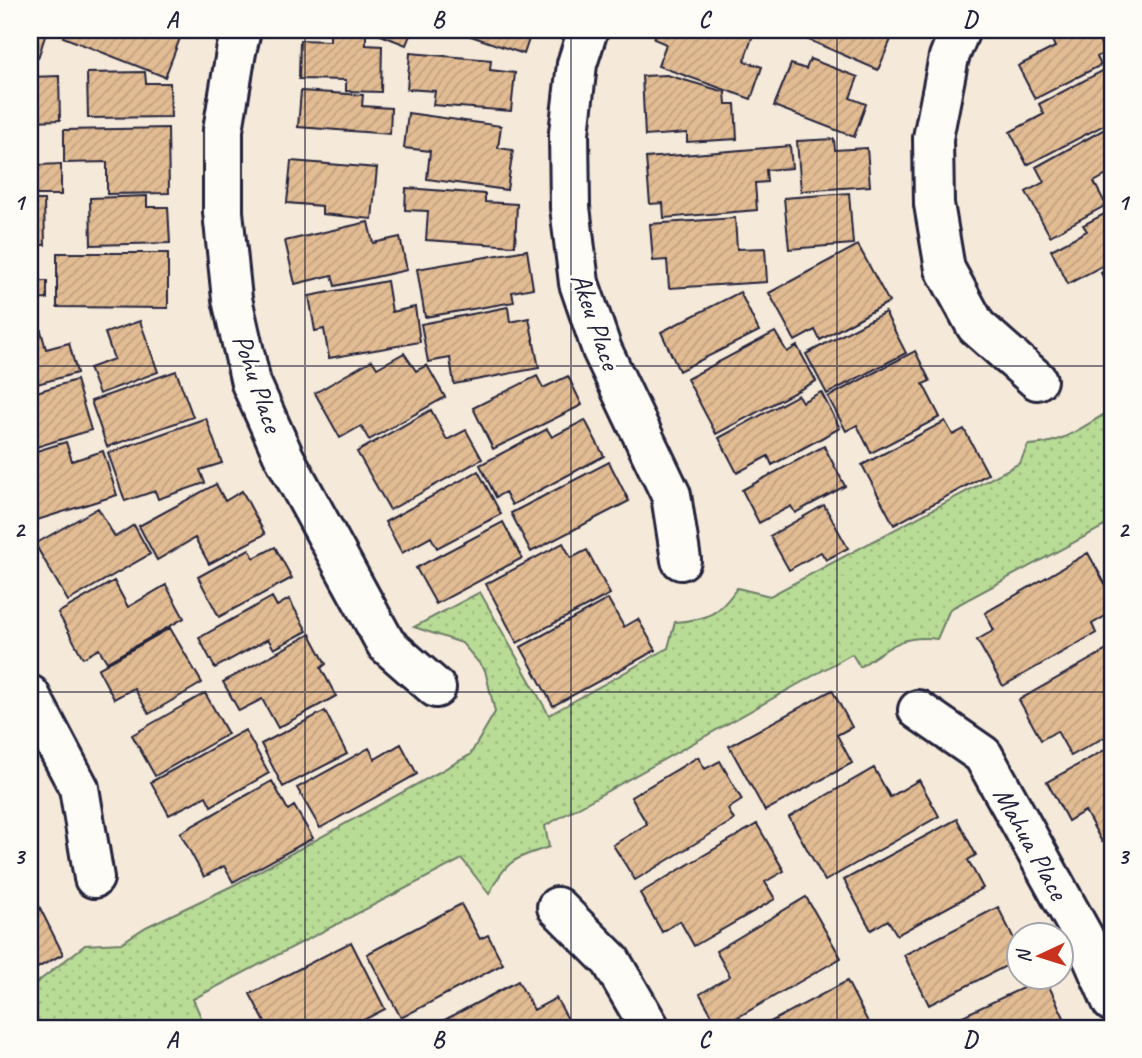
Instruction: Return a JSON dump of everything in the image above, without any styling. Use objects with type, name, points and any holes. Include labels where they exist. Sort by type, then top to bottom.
[{"type":"street","name":"Pohu Place","points":[[241,30],[223,130],[223,212],[232,299],[251,383],[284,457],[386,644],[436,688]]},
{"type":"street","name":"Akeu Place","points":[[587,30],[577,64],[569,132],[570,207],[579,283],[602,350],[671,495],[681,560]]},
{"type":"street","points":[[960,30],[949,57],[933,138],[934,204],[945,269],[976,326],[1037,380]]},
{"type":"street","points":[[30,695],[79,789],[94,878]]},
{"type":"street","name":"Mahua Place","points":[[918,710],[983,755],[1083,936],[1112,1002]]},
{"type":"street","points":[[557,907],[611,961],[650,1028]]},
{"type":"green space","points":[[1112,410],[1112,522],[950,609],[937,639],[914,639],[896,644],[860,667],[852,654],[545,826],[549,847],[513,862],[501,874],[489,894],[462,859],[193,999],[203,1022],[187,1028],[30,1028],[30,988],[85,945],[121,943],[146,927],[234,885],[470,755],[495,712],[485,670],[462,643],[414,627],[480,592],[549,715],[668,648],[675,622],[696,620],[712,614],[737,588],[770,596],[1020,463],[1028,445],[1062,438]]},
{"type":"building","points":[[30,30],[47,30],[38,58],[30,56]]},
{"type":"building","points":[[66,30],[174,30],[182,33],[165,77],[63,37]]},
{"type":"building","points":[[330,30],[350,30],[366,35],[366,45],[382,46],[381,92],[346,91],[346,80],[299,79],[300,40],[330,41]]},
{"type":"building","points":[[368,30],[412,30],[406,45]]},
{"type":"building","points":[[453,30],[532,30],[524,54]]},
{"type":"building","points":[[657,30],[754,32],[744,61],[762,67],[751,99],[658,66],[666,44],[654,39]]},
{"type":"building","points":[[786,30],[895,30],[878,70]]},
{"type":"building","points":[[1066,30],[1094,30],[1105,52],[1097,57],[1101,65],[1035,99],[1018,66],[1055,47],[1051,38]]},
{"type":"building","points":[[410,53],[491,60],[490,70],[515,73],[511,111],[433,105],[435,91],[407,89]]},
{"type":"building","points":[[810,59],[858,77],[850,98],[866,104],[854,137],[774,106],[791,64],[806,69]]},
{"type":"building","points":[[1104,70],[1112,87],[1112,121],[1027,165],[1010,132],[1044,114],[1039,104]]},
{"type":"building","points":[[145,72],[146,83],[170,83],[171,117],[88,118],[87,73]]},
{"type":"building","points":[[667,75],[725,92],[726,104],[735,104],[737,139],[687,142],[687,133],[645,136],[642,76]]},
{"type":"building","points":[[59,76],[60,120],[30,121],[30,77]]},
{"type":"building","points":[[301,91],[363,95],[362,106],[391,108],[390,134],[298,127]]},
{"type":"building","points":[[408,113],[501,126],[498,148],[513,150],[507,190],[427,179],[430,151],[404,148]]},
{"type":"building","points":[[1112,125],[1112,172],[1094,182],[1106,205],[1050,236],[1026,192],[1044,182],[1036,167]]},
{"type":"building","points":[[30,128],[38,128],[38,165],[61,164],[61,195],[30,195]]},
{"type":"building","points":[[168,128],[169,193],[107,194],[107,162],[64,163],[64,130]]},
{"type":"building","points":[[834,139],[835,150],[867,148],[870,186],[801,191],[797,141]]},
{"type":"building","points":[[790,146],[792,168],[766,170],[767,182],[755,183],[757,210],[664,218],[663,203],[650,204],[646,158]]},
{"type":"building","points":[[291,161],[377,168],[372,219],[322,214],[322,206],[287,203]]},
{"type":"building","points":[[406,188],[485,194],[485,202],[517,204],[515,246],[426,240],[428,211],[405,210]]},
{"type":"building","points":[[849,193],[853,244],[789,249],[784,198]]},
{"type":"building","points":[[147,196],[147,207],[168,207],[170,243],[91,245],[90,198]]},
{"type":"building","points":[[30,200],[44,200],[45,245],[30,245]]},
{"type":"building","points":[[1112,210],[1112,261],[1068,284],[1051,250],[1087,231],[1083,225]]},
{"type":"building","points":[[735,218],[737,249],[765,248],[767,282],[669,288],[667,260],[653,261],[650,224]]},
{"type":"building","points":[[368,222],[373,243],[400,237],[407,270],[335,286],[332,275],[295,284],[285,241]]},
{"type":"building","points":[[858,245],[889,302],[820,340],[815,330],[795,341],[769,293]]},
{"type":"building","points":[[527,250],[533,288],[512,292],[514,302],[425,317],[417,269]]},
{"type":"building","points":[[57,253],[168,253],[168,308],[57,307]]},
{"type":"building","points":[[1112,267],[1112,294],[1101,273]]},
{"type":"building","points":[[30,281],[47,281],[47,299],[30,300]]},
{"type":"building","points":[[387,281],[392,312],[415,307],[420,342],[329,358],[324,329],[315,331],[309,296]]},
{"type":"building","points":[[740,292],[759,331],[679,371],[661,332]]},
{"type":"building","points":[[508,307],[510,322],[529,318],[539,368],[454,384],[450,358],[428,362],[421,324]]},
{"type":"building","points":[[885,312],[906,353],[827,394],[806,354]]},
{"type":"building","points":[[38,320],[46,349],[69,343],[77,373],[30,386],[30,322]]},
{"type":"building","points":[[140,321],[158,372],[99,394],[89,368],[114,359],[105,333]]},
{"type":"building","points":[[775,332],[787,352],[797,346],[816,381],[716,434],[687,379]]},
{"type":"building","points":[[915,351],[930,381],[923,384],[940,417],[871,453],[857,425],[846,431],[828,397]]},
{"type":"building","points":[[404,353],[416,371],[427,365],[445,397],[369,440],[361,426],[340,438],[315,393],[372,360],[377,368]]},
{"type":"building","points":[[176,371],[193,417],[107,447],[91,401]]},
{"type":"building","points":[[537,376],[543,388],[568,376],[582,405],[493,449],[473,408]]},
{"type":"building","points":[[76,380],[91,430],[30,449],[30,394]]},
{"type":"building","points":[[821,392],[840,428],[772,465],[768,456],[737,473],[719,438],[798,395],[802,402]]},
{"type":"building","points":[[431,410],[447,440],[466,430],[482,459],[390,510],[357,452]]},
{"type":"building","points":[[206,418],[222,463],[200,470],[205,483],[158,499],[155,491],[125,501],[108,453]]},
{"type":"building","points":[[585,420],[604,456],[512,505],[505,492],[496,497],[480,465],[547,429],[552,437]]},
{"type":"building","points":[[945,421],[953,435],[964,429],[988,474],[894,525],[862,465]]},
{"type":"building","points":[[66,442],[72,461],[103,451],[117,495],[34,521],[30,508],[30,453]]},
{"type":"building","points":[[824,446],[845,486],[795,513],[791,506],[759,523],[742,490]]},
{"type":"building","points":[[609,462],[629,501],[531,552],[511,513]]},
{"type":"building","points":[[478,471],[501,514],[437,548],[431,537],[402,553],[385,522]]},
{"type":"building","points":[[216,484],[225,501],[242,491],[265,534],[209,564],[195,538],[157,560],[139,526]]},
{"type":"building","points":[[824,505],[848,548],[826,560],[821,552],[789,570],[770,536]]},
{"type":"building","points":[[98,508],[115,537],[134,525],[150,554],[68,601],[35,544]]},
{"type":"building","points":[[503,522],[522,558],[436,604],[416,568]]},
{"type":"building","points":[[563,543],[571,558],[587,550],[610,594],[517,643],[486,584]]},
{"type":"building","points":[[275,547],[292,578],[219,617],[198,577],[249,549],[254,558]]},
{"type":"building","points":[[1088,553],[1112,596],[1112,612],[1092,624],[1096,633],[1003,686],[977,640],[994,630],[985,613]]},
{"type":"building","points":[[114,581],[128,607],[166,585],[184,618],[107,662],[99,649],[83,658],[58,613]]},
{"type":"building","points":[[272,597],[277,606],[289,599],[307,631],[274,649],[268,639],[215,668],[199,638]]},
{"type":"building","points":[[608,599],[624,627],[638,619],[656,650],[553,706],[521,647]]},
{"type":"building","points":[[170,628],[202,683],[149,714],[134,688],[114,699],[98,669]]},
{"type":"building","points":[[310,634],[326,664],[321,668],[336,696],[278,728],[262,699],[239,711],[223,682]]},
{"type":"building","points":[[1112,647],[1112,733],[1071,756],[1057,731],[1041,740],[1019,700]]},
{"type":"building","points":[[832,690],[852,727],[837,735],[852,763],[765,811],[729,746]]},
{"type":"building","points":[[205,693],[228,734],[155,776],[132,735]]},
{"type":"building","points":[[325,711],[347,754],[283,787],[261,744]]},
{"type":"building","points":[[245,730],[269,773],[211,806],[206,796],[169,815],[151,782]]},
{"type":"building","points":[[401,744],[417,774],[320,828],[297,788],[369,748],[375,759]]},
{"type":"building","points":[[1112,746],[1112,836],[1102,842],[1085,811],[1068,821],[1047,782]]},
{"type":"building","points":[[698,757],[705,769],[720,761],[742,800],[728,809],[734,820],[635,880],[613,845],[647,824],[631,797]]},
{"type":"building","points":[[874,768],[890,797],[919,780],[939,816],[825,881],[789,817]]},
{"type":"building","points":[[272,781],[288,810],[294,806],[313,838],[233,882],[224,866],[204,877],[180,833]]},
{"type":"building","points":[[957,819],[976,855],[968,860],[983,888],[897,935],[888,920],[871,930],[844,880]]},
{"type":"building","points":[[757,824],[784,871],[765,882],[775,899],[694,946],[680,921],[662,932],[640,893]]},
{"type":"building","points":[[32,892],[63,954],[30,972],[30,893]]},
{"type":"building","points":[[806,897],[841,958],[719,1028],[700,994],[730,976],[716,951]]},
{"type":"building","points":[[461,904],[480,939],[488,935],[503,964],[401,1018],[367,954]]},
{"type":"building","points":[[998,907],[1006,923],[1006,966],[929,1005],[904,955]]},
{"type":"building","points":[[351,942],[385,1009],[348,1028],[294,1028],[292,1025],[285,1028],[268,1028],[250,994]]},
{"type":"building","points":[[518,981],[534,1010],[556,998],[573,1028],[439,1028],[437,1024]]},
{"type":"building","points":[[847,981],[871,1028],[759,1028]]},
{"type":"building","points":[[1014,992],[1052,992],[1069,1028],[937,1028]]}]
